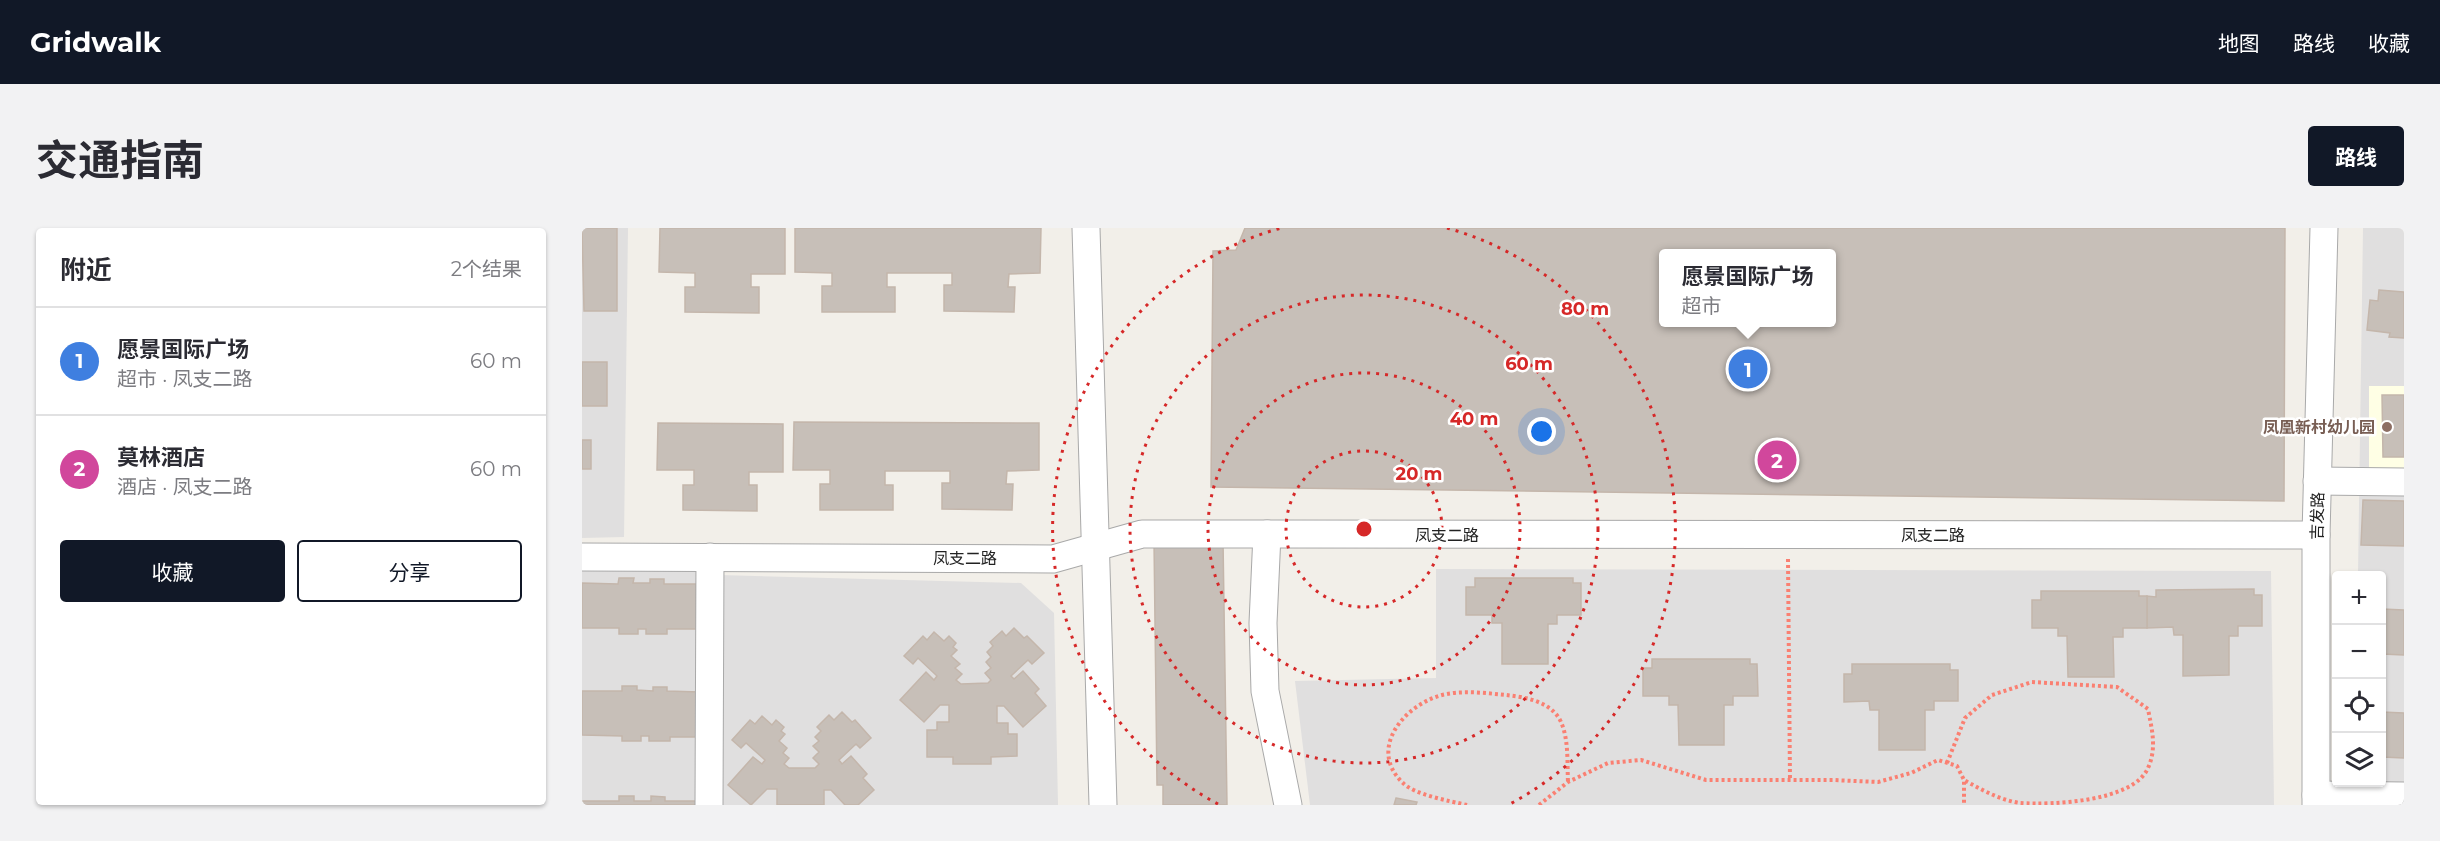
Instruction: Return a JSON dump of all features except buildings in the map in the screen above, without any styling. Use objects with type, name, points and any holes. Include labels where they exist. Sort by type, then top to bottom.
[{"type":"street","points":[[1086,228],[1103,805]]},
{"type":"street","name":"吉发路","points":[[2316,800],[2316,535],[2324,228]]},
{"type":"street","points":[[2318,481],[2404,482]]},
{"type":"street","name":"凤支二路","points":[[582,557],[1053,559],[1142,534],[2316,535]]},
{"type":"street","points":[[1267,534],[1263,623],[1265,691],[1288,805]]},
{"type":"street","points":[[709,805],[710,557]]},
{"type":"street","points":[[2316,800],[2404,796]]},
{"type":"path","points":[[1787,535],[1790,780]]},
{"type":"path","points":[[1947,763],[1965,718],[1992,695],[2032,682],[2117,687],[2148,709],[2155,741],[2148,770],[2131,788],[2082,803],[2020,803],[1989,794],[1964,780]]},
{"type":"path","points":[[1467,805],[1439,799],[1404,785],[1389,767],[1389,743],[1397,722],[1422,703],[1443,695],[1473,692],[1523,696],[1549,707],[1561,722],[1567,750],[1568,782]]},
{"type":"path","points":[[1539,805],[1568,782],[1608,764],[1641,760],[1706,780],[1878,782],[1911,773],[1938,760],[1957,766],[1964,780],[1964,805]]},
{"type":"shaded area","points":[[582,228],[628,228],[624,537],[582,538]]},
{"type":"shaded area","points":[[2363,228],[2404,228],[2404,805],[2386,786],[2386,571],[2358,571]]},
{"type":"shaded area","name":"凤凰新村幼儿园","points":[[2369,386],[2404,386],[2404,468],[2369,468]]},
{"type":"shaded area","points":[[1436,569],[2271,571],[2274,805],[1310,805],[1295,681],[1436,678]]},
{"type":"shaded area","points":[[582,570],[697,570],[697,805],[582,805]]},
{"type":"shaded area","points":[[719,575],[1021,583],[1054,613],[1058,805],[719,805]]},
{"type":"place","name":"愿景国际广场","points":[[1748,369]]},
{"type":"place","name":"凤凰新村幼儿园","points":[[2387,427]]},
{"type":"place","name":"莫林酒店","points":[[1777,460]]}]
